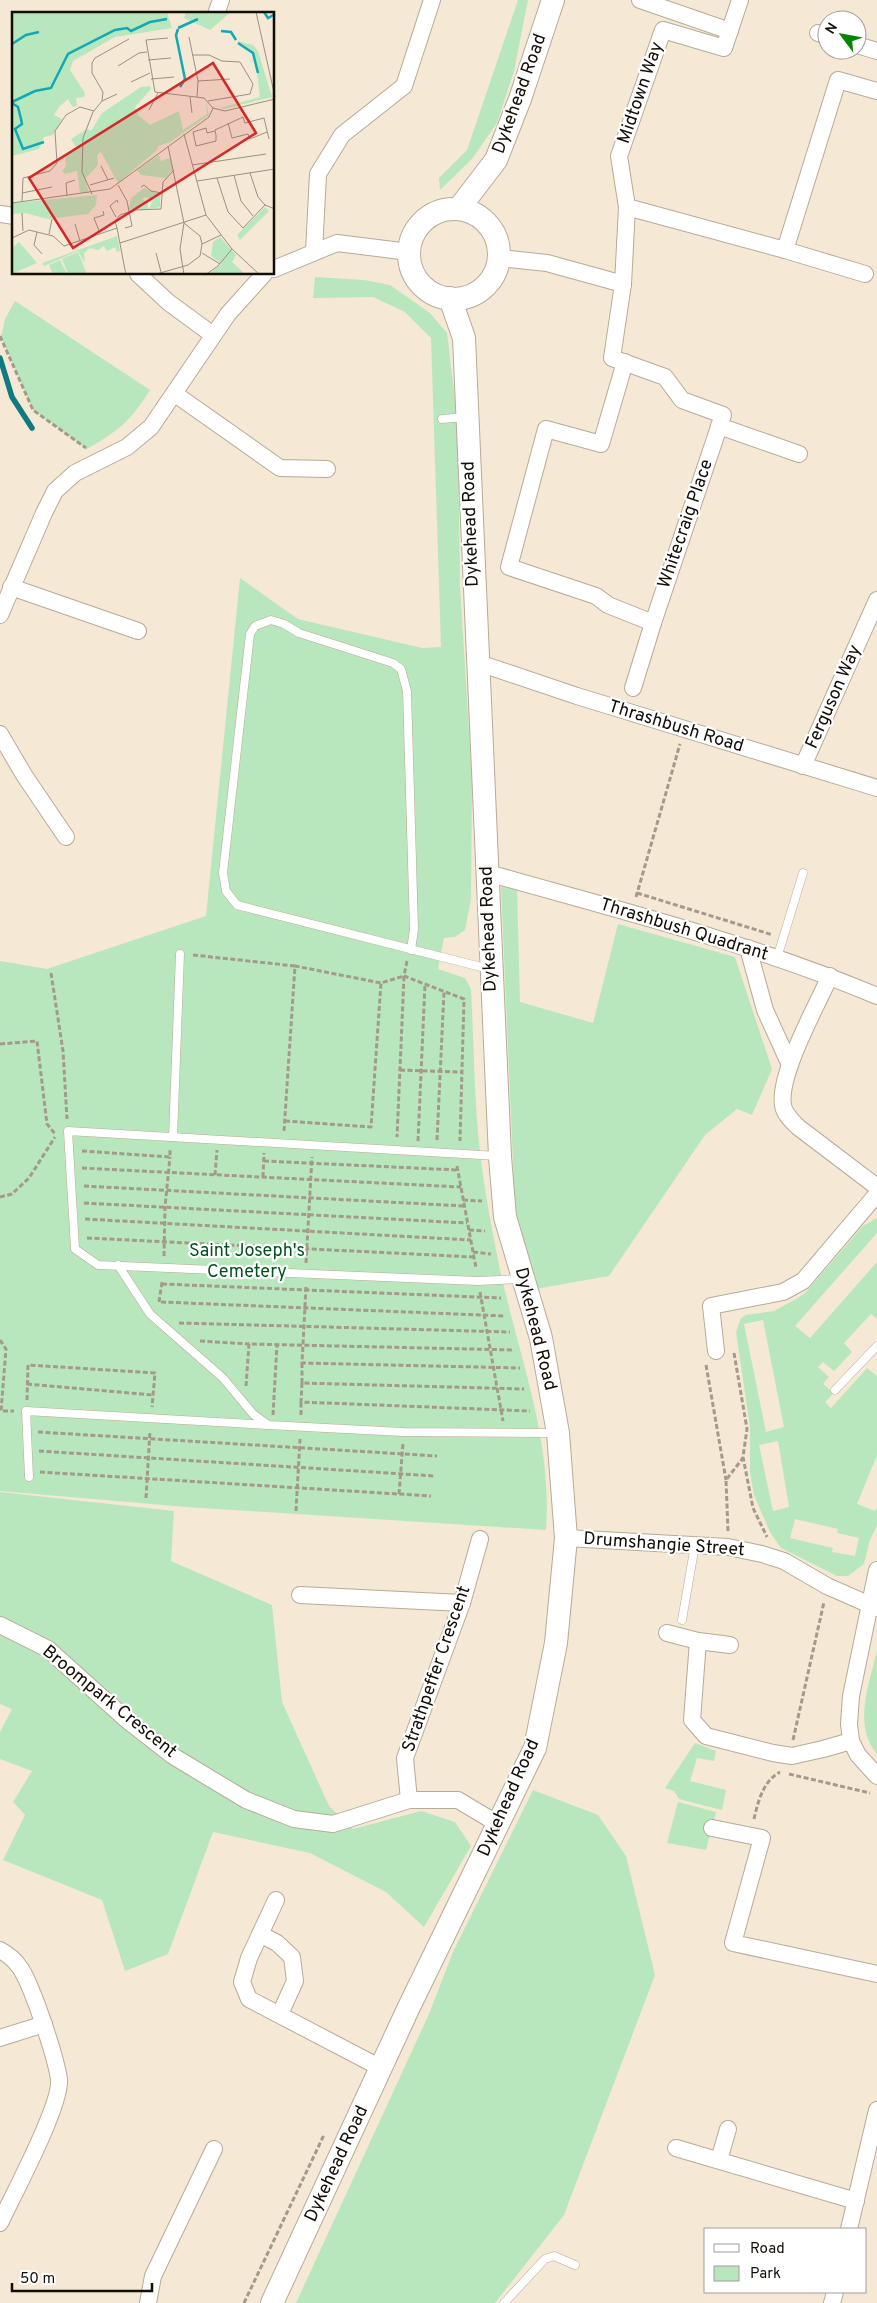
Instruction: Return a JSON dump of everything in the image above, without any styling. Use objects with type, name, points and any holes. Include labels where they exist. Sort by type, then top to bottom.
[{"type":"street","points":[[217,12],[221,0]]},
{"type":"street","points":[[314,252],[318,174],[342,135],[404,86],[432,0]]},
{"type":"street","name":"Dykehead Road","points":[[460,207],[496,160],[520,100],[553,0]]},
{"type":"street","points":[[640,0],[730,31]]},
{"type":"street","name":"Midtown Way","points":[[623,284],[627,207],[618,156],[663,30],[724,48],[740,0]]},
{"type":"street","points":[[785,250],[838,80],[877,91]]},
{"type":"street","points":[[460,207],[467,209],[491,226],[497,239],[500,258],[498,271],[490,283],[467,299],[450,298],[436,296],[422,287],[414,276],[409,252],[414,232],[424,219],[438,210],[460,207]]},
{"type":"street","points":[[627,207],[865,274]]},
{"type":"street","points":[[275,269],[337,243],[409,252]]},
{"type":"street","points":[[500,258],[547,263],[623,284],[612,358],[665,377],[682,400],[723,414],[719,426],[799,454]]},
{"type":"street","points":[[139,275],[168,302],[213,335]]},
{"type":"street","points":[[0,615],[44,513],[56,491],[75,473],[127,446],[151,427],[228,314],[263,275]]},
{"type":"street","name":"Dykehead Road","points":[[272,2303],[381,2068],[535,1748],[556,1642],[566,1538],[558,1433],[540,1338],[505,1217],[500,1157],[488,873],[476,662],[464,338],[450,298]]},
{"type":"street","points":[[625,362],[602,444],[546,429],[509,567],[596,596],[608,605],[653,623]]},
{"type":"street","points":[[175,394],[280,468],[327,469]]},
{"type":"street","name":"Whitecraig Place","points":[[633,688],[719,426]]},
{"type":"street","points":[[11,587],[138,631]]},
{"type":"street","name":"Ferguson Way","points":[[803,766],[877,600]]},
{"type":"street","name":"Thrashbush Road","points":[[476,662],[567,693],[877,788]]},
{"type":"street","points":[[0,734],[24,775],[66,837]]},
{"type":"street","name":"Thrashbush Quadrant","points":[[488,873],[748,948],[830,976],[877,996]]},
{"type":"street","points":[[748,948],[765,1010],[790,1065]]},
{"type":"street","points":[[830,976],[790,1065],[783,1105],[788,1117],[798,1127],[877,1187]]},
{"type":"street","points":[[716,1351],[711,1306],[783,1292],[803,1281],[877,1194]]},
{"type":"street","name":"Drumshangie Street","points":[[566,1538],[728,1547],[762,1554],[784,1562],[827,1586],[873,1606]]},
{"type":"street","name":"Strathpeffer Crescent","points":[[409,1800],[405,1758],[462,1603],[480,1539]]},
{"type":"street","points":[[877,1570],[873,1606],[851,1696],[849,1724],[851,1741],[858,1755],[877,1776]]},
{"type":"street","points":[[300,1595],[462,1603]]},
{"type":"street","name":"Broompark Crescent","points":[[0,1625],[48,1649],[128,1721],[173,1756],[246,1800],[294,1819],[333,1824],[409,1800],[458,1800],[498,1824]]},
{"type":"street","points":[[667,1633],[698,1641],[730,1645]]},
{"type":"street","points":[[698,1641],[692,1720],[697,1728],[706,1736],[792,1756],[851,1741]]},
{"type":"street","points":[[712,1828],[762,1838],[734,1943],[877,1974]]},
{"type":"street","points":[[276,1900],[249,1958],[242,1982],[249,1999],[381,2068]]},
{"type":"street","points":[[260,1934],[276,1943],[292,1957],[295,1981],[276,2012]]},
{"type":"street","points":[[0,1950],[11,1956],[22,1968],[44,2024],[59,2080],[55,2105],[0,2223]]},
{"type":"street","points":[[0,2038],[44,2024]]},
{"type":"street","points":[[850,2228],[877,2110]]},
{"type":"street","points":[[719,2160],[728,2130]]},
{"type":"street","points":[[676,2148],[856,2200]]},
{"type":"street","points":[[148,2303],[153,2276],[214,2149]]},
{"type":"lane","points":[[442,419],[467,417]]},
{"type":"lane","points":[[411,950],[414,929],[407,691],[401,669],[392,663],[299,633],[284,624],[271,620],[255,626],[250,634],[222,872],[226,891],[237,905],[411,950],[491,970]]},
{"type":"lane","points":[[777,958],[803,873]]},
{"type":"lane","points":[[171,1137],[180,954]]},
{"type":"lane","points":[[500,1157],[68,1131],[75,1249],[87,1259],[98,1264],[118,1266],[478,1281],[523,1279]]},
{"type":"lane","points":[[118,1266],[150,1314],[222,1378],[245,1404],[270,1425]]},
{"type":"lane","points":[[835,1390],[877,1346]]},
{"type":"lane","points":[[29,1474],[26,1411],[403,1432],[558,1433]]},
{"type":"lane","points":[[682,1620],[695,1545]]},
{"type":"lane","points":[[504,2303],[545,2259],[554,2256],[575,2265]]},
{"type":"path","points":[[0,336],[33,410],[87,449],[94,462]]},
{"type":"path","points":[[632,914],[685,729]]},
{"type":"path","points":[[637,893],[783,938]]},
{"type":"path","points":[[396,1150],[404,976],[407,957],[411,950]]},
{"type":"path","points":[[180,954],[295,966],[381,982],[404,976],[464,999],[460,1142],[454,1154],[505,1434]]},
{"type":"path","points":[[284,1144],[295,966]]},
{"type":"path","points":[[0,1197],[12,1194],[29,1178],[56,1136],[68,1131],[63,1051],[51,974]]},
{"type":"path","points":[[285,1121],[371,1127],[381,982]]},
{"type":"path","points":[[417,1152],[425,984]]},
{"type":"path","points":[[437,1153],[444,992]]},
{"type":"path","points":[[0,1044],[37,1042],[47,1124],[56,1136]]},
{"type":"path","points":[[400,1070],[462,1072]]},
{"type":"path","points":[[161,1302],[164,1267],[165,1207],[171,1137]]},
{"type":"path","points":[[214,1175],[218,1140]]},
{"type":"path","points":[[263,1177],[265,1143]]},
{"type":"path","points":[[312,1145],[306,1249],[301,1402],[530,1411]]},
{"type":"path","points":[[69,1150],[170,1157]]},
{"type":"path","points":[[264,1161],[458,1170]]},
{"type":"path","points":[[70,1167],[461,1187]]},
{"type":"path","points":[[70,1185],[464,1206]]},
{"type":"path","points":[[463,1200],[482,1201]]},
{"type":"path","points":[[71,1202],[467,1223]]},
{"type":"path","points":[[72,1218],[470,1240]]},
{"type":"path","points":[[468,1230],[485,1231]]},
{"type":"path","points":[[73,1237],[474,1257]]},
{"type":"path","points":[[473,1252],[491,1254]]},
{"type":"path","points":[[162,1284],[501,1298]]},
{"type":"path","points":[[142,1302],[505,1316]]},
{"type":"path","points":[[158,1322],[510,1332]]},
{"type":"path","points":[[0,1340],[6,1349],[1,1410],[26,1411],[28,1365],[155,1374],[146,1498]]},
{"type":"path","points":[[179,1340],[249,1344],[514,1350]]},
{"type":"path","points":[[245,1404],[249,1344]]},
{"type":"path","points":[[270,1425],[277,1344]]},
{"type":"path","points":[[728,1547],[726,1480],[706,1362],[716,1351],[734,1353],[748,1430],[743,1457],[753,1508],[761,1529],[784,1562]]},
{"type":"path","points":[[302,1363],[520,1368]]},
{"type":"path","points":[[302,1383],[524,1389]]},
{"type":"path","points":[[27,1384],[153,1395]]},
{"type":"path","points":[[296,1511],[301,1427]]},
{"type":"path","points":[[27,1431],[437,1456]]},
{"type":"path","points":[[399,1494],[403,1432]]},
{"type":"path","points":[[28,1451],[149,1460],[435,1476]]},
{"type":"path","points":[[726,1480],[743,1457]]},
{"type":"path","points":[[29,1474],[148,1479],[431,1496]]},
{"type":"path","points":[[792,1756],[793,1736],[827,1586]]},
{"type":"path","points":[[751,1835],[758,1802],[770,1778],[780,1772],[876,1794]]},
{"type":"path","points":[[244,2303],[323,2138],[344,2148]]},
{"type":"green space","points":[[518,0],[528,0],[514,71],[497,123],[472,159],[440,190],[439,178],[467,150]]},
{"type":"green space","name":"Saint Joseph's Cemetery","points":[[315,277],[364,280],[390,285],[430,313],[447,333],[458,424],[460,585],[472,779],[471,899],[465,930],[455,937],[444,938],[438,969],[465,978],[471,989],[476,1111],[482,1166],[498,1260],[539,1427],[547,1495],[546,1530],[186,1507],[0,1491],[0,961],[47,969],[206,916],[240,578],[298,619],[422,648],[441,647],[431,338],[405,312],[373,297],[313,298]]},
{"type":"green space","points":[[15,301],[150,390],[130,418],[108,436],[87,449],[33,410],[1,337],[5,319]]},
{"type":"green space","points":[[501,887],[517,888],[520,1002],[593,1023],[618,924],[735,957],[772,1069],[752,1115],[737,1109],[705,1135],[609,1276],[535,1289],[515,1209]]},
{"type":"green space","points":[[877,1218],[877,1233],[795,1326],[810,1338],[877,1262],[877,1319],[871,1314],[844,1343],[852,1352],[834,1371],[823,1362],[818,1367],[829,1377],[823,1384],[834,1393],[825,1402],[831,1408],[867,1368],[877,1376],[877,1455],[857,1504],[875,1511],[877,1507],[877,1525],[870,1540],[864,1564],[848,1576],[837,1576],[781,1548],[770,1532],[754,1495],[750,1472],[750,1427],[736,1332],[741,1318],[746,1315],[774,1311],[806,1292],[863,1226]],"holes":[[[763,1320],[784,1427],[766,1432],[744,1324]],[[778,1441],[789,1507],[773,1511],[759,1445]],[[795,1519],[838,1529],[837,1533],[859,1538],[855,1556],[832,1552],[833,1548],[790,1538]]]},
{"type":"green space","points":[[0,1492],[174,1511],[171,1561],[272,1605],[282,1702],[329,1806],[353,1829],[421,1811],[455,1822],[471,1846],[424,1927],[386,1892],[310,1853],[213,1832],[168,1954],[125,1971],[102,1900],[3,1860],[25,1815],[13,1802],[32,1771],[0,1759],[0,1732],[12,1709],[0,1704]]},
{"type":"green space","points":[[877,1650],[877,1754],[865,1730],[864,1717],[867,1689]]},
{"type":"green space","points":[[695,1743],[716,1751],[714,1761],[697,1758],[690,1781],[726,1790],[722,1810],[679,1799],[674,1791],[665,1788]]},
{"type":"green space","points":[[533,1790],[598,1815],[626,1856],[655,1975],[564,2215],[495,2303],[296,2303],[429,2014],[453,1952]]},
{"type":"green space","points":[[678,1802],[716,1812],[706,1850],[667,1843]]},
{"type":"waterway","points":[[0,358],[12,397],[32,428]]}]
